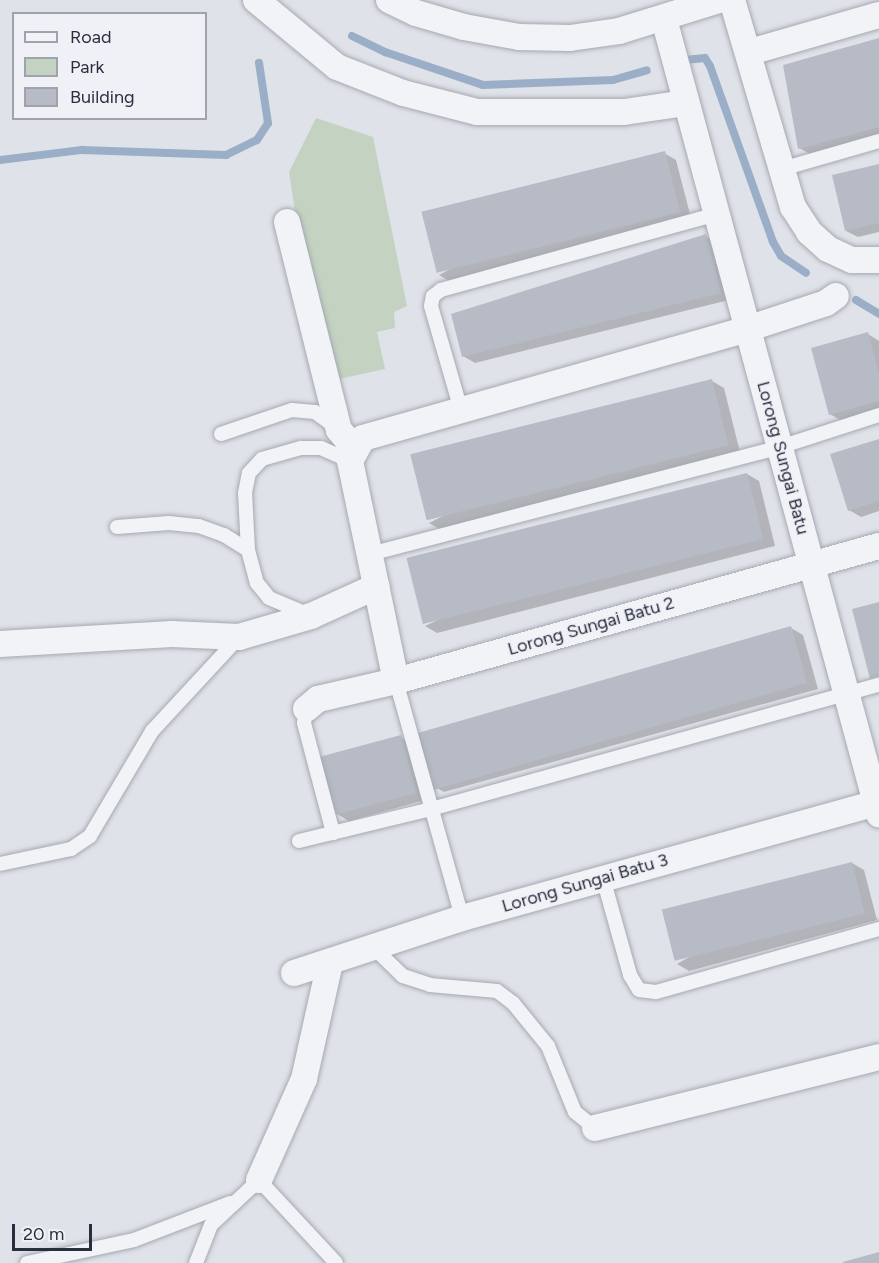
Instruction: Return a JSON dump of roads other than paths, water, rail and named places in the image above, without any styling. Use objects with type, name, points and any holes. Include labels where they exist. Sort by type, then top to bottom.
[{"type":"street","points":[[256,0],[337,67],[403,93],[477,112],[624,112],[686,103]]},
{"type":"street","points":[[389,0],[416,14],[519,37],[570,38],[664,19],[719,0]]},
{"type":"street","points":[[732,0],[785,168],[794,207],[809,232],[828,249],[844,278]]},
{"type":"street","points":[[750,52],[879,15]]},
{"type":"street","name":"Lorong Sungai Batu","points":[[664,19],[878,806]]},
{"type":"street","points":[[287,222],[348,446],[396,681]]},
{"type":"street","points":[[348,446],[363,438],[747,329],[826,303],[844,278],[879,260]]},
{"type":"street","name":"Lorong Sungai Batu 2","points":[[306,709],[318,699],[396,681],[879,546]]},
{"type":"street","points":[[0,644],[172,634],[239,637],[311,616],[377,586]]},
{"type":"street","name":"Lorong Sungai Batu 3","points":[[294,973],[375,949],[462,918],[603,878],[878,806]]},
{"type":"street","points":[[259,1180],[304,1079],[330,963]]},
{"type":"street","points":[[595,1128],[879,1057]]},
{"type":"lane","points":[[785,168],[879,141]]},
{"type":"lane","points":[[461,410],[431,306],[433,296],[441,290],[716,213]]},
{"type":"lane","points":[[221,434],[292,410],[315,412],[348,446]]},
{"type":"lane","points":[[370,554],[780,447],[879,415]]},
{"type":"lane","points":[[311,616],[269,598],[257,584],[249,550],[245,493],[249,473],[262,459],[301,448],[348,446]]},
{"type":"lane","points":[[117,527],[169,523],[199,526],[249,550]]},
{"type":"lane","points":[[0,864],[71,849],[90,837],[152,731],[239,637]]},
{"type":"lane","points":[[396,681],[462,918]]},
{"type":"lane","points":[[299,841],[431,809],[879,685]]},
{"type":"lane","points":[[306,709],[304,723],[333,833]]},
{"type":"lane","points":[[603,878],[630,975],[639,990],[656,992],[879,929]]},
{"type":"lane","points":[[375,949],[403,976],[430,985],[497,991],[513,1003],[548,1046],[575,1112],[595,1128]]},
{"type":"lane","points":[[195,1263],[211,1226],[232,1202],[259,1180],[336,1263]]},
{"type":"lane","points":[[27,1263],[134,1240],[232,1202]]},
{"type":"waterway","points":[[352,36],[385,52],[483,85],[613,80],[647,70]]},
{"type":"waterway","points":[[685,60],[705,58],[710,66],[773,242],[781,256],[806,273]]},
{"type":"waterway","points":[[0,160],[82,150],[226,155],[257,140],[268,123],[259,63]]},
{"type":"waterway","points":[[856,300],[879,314]]}]
